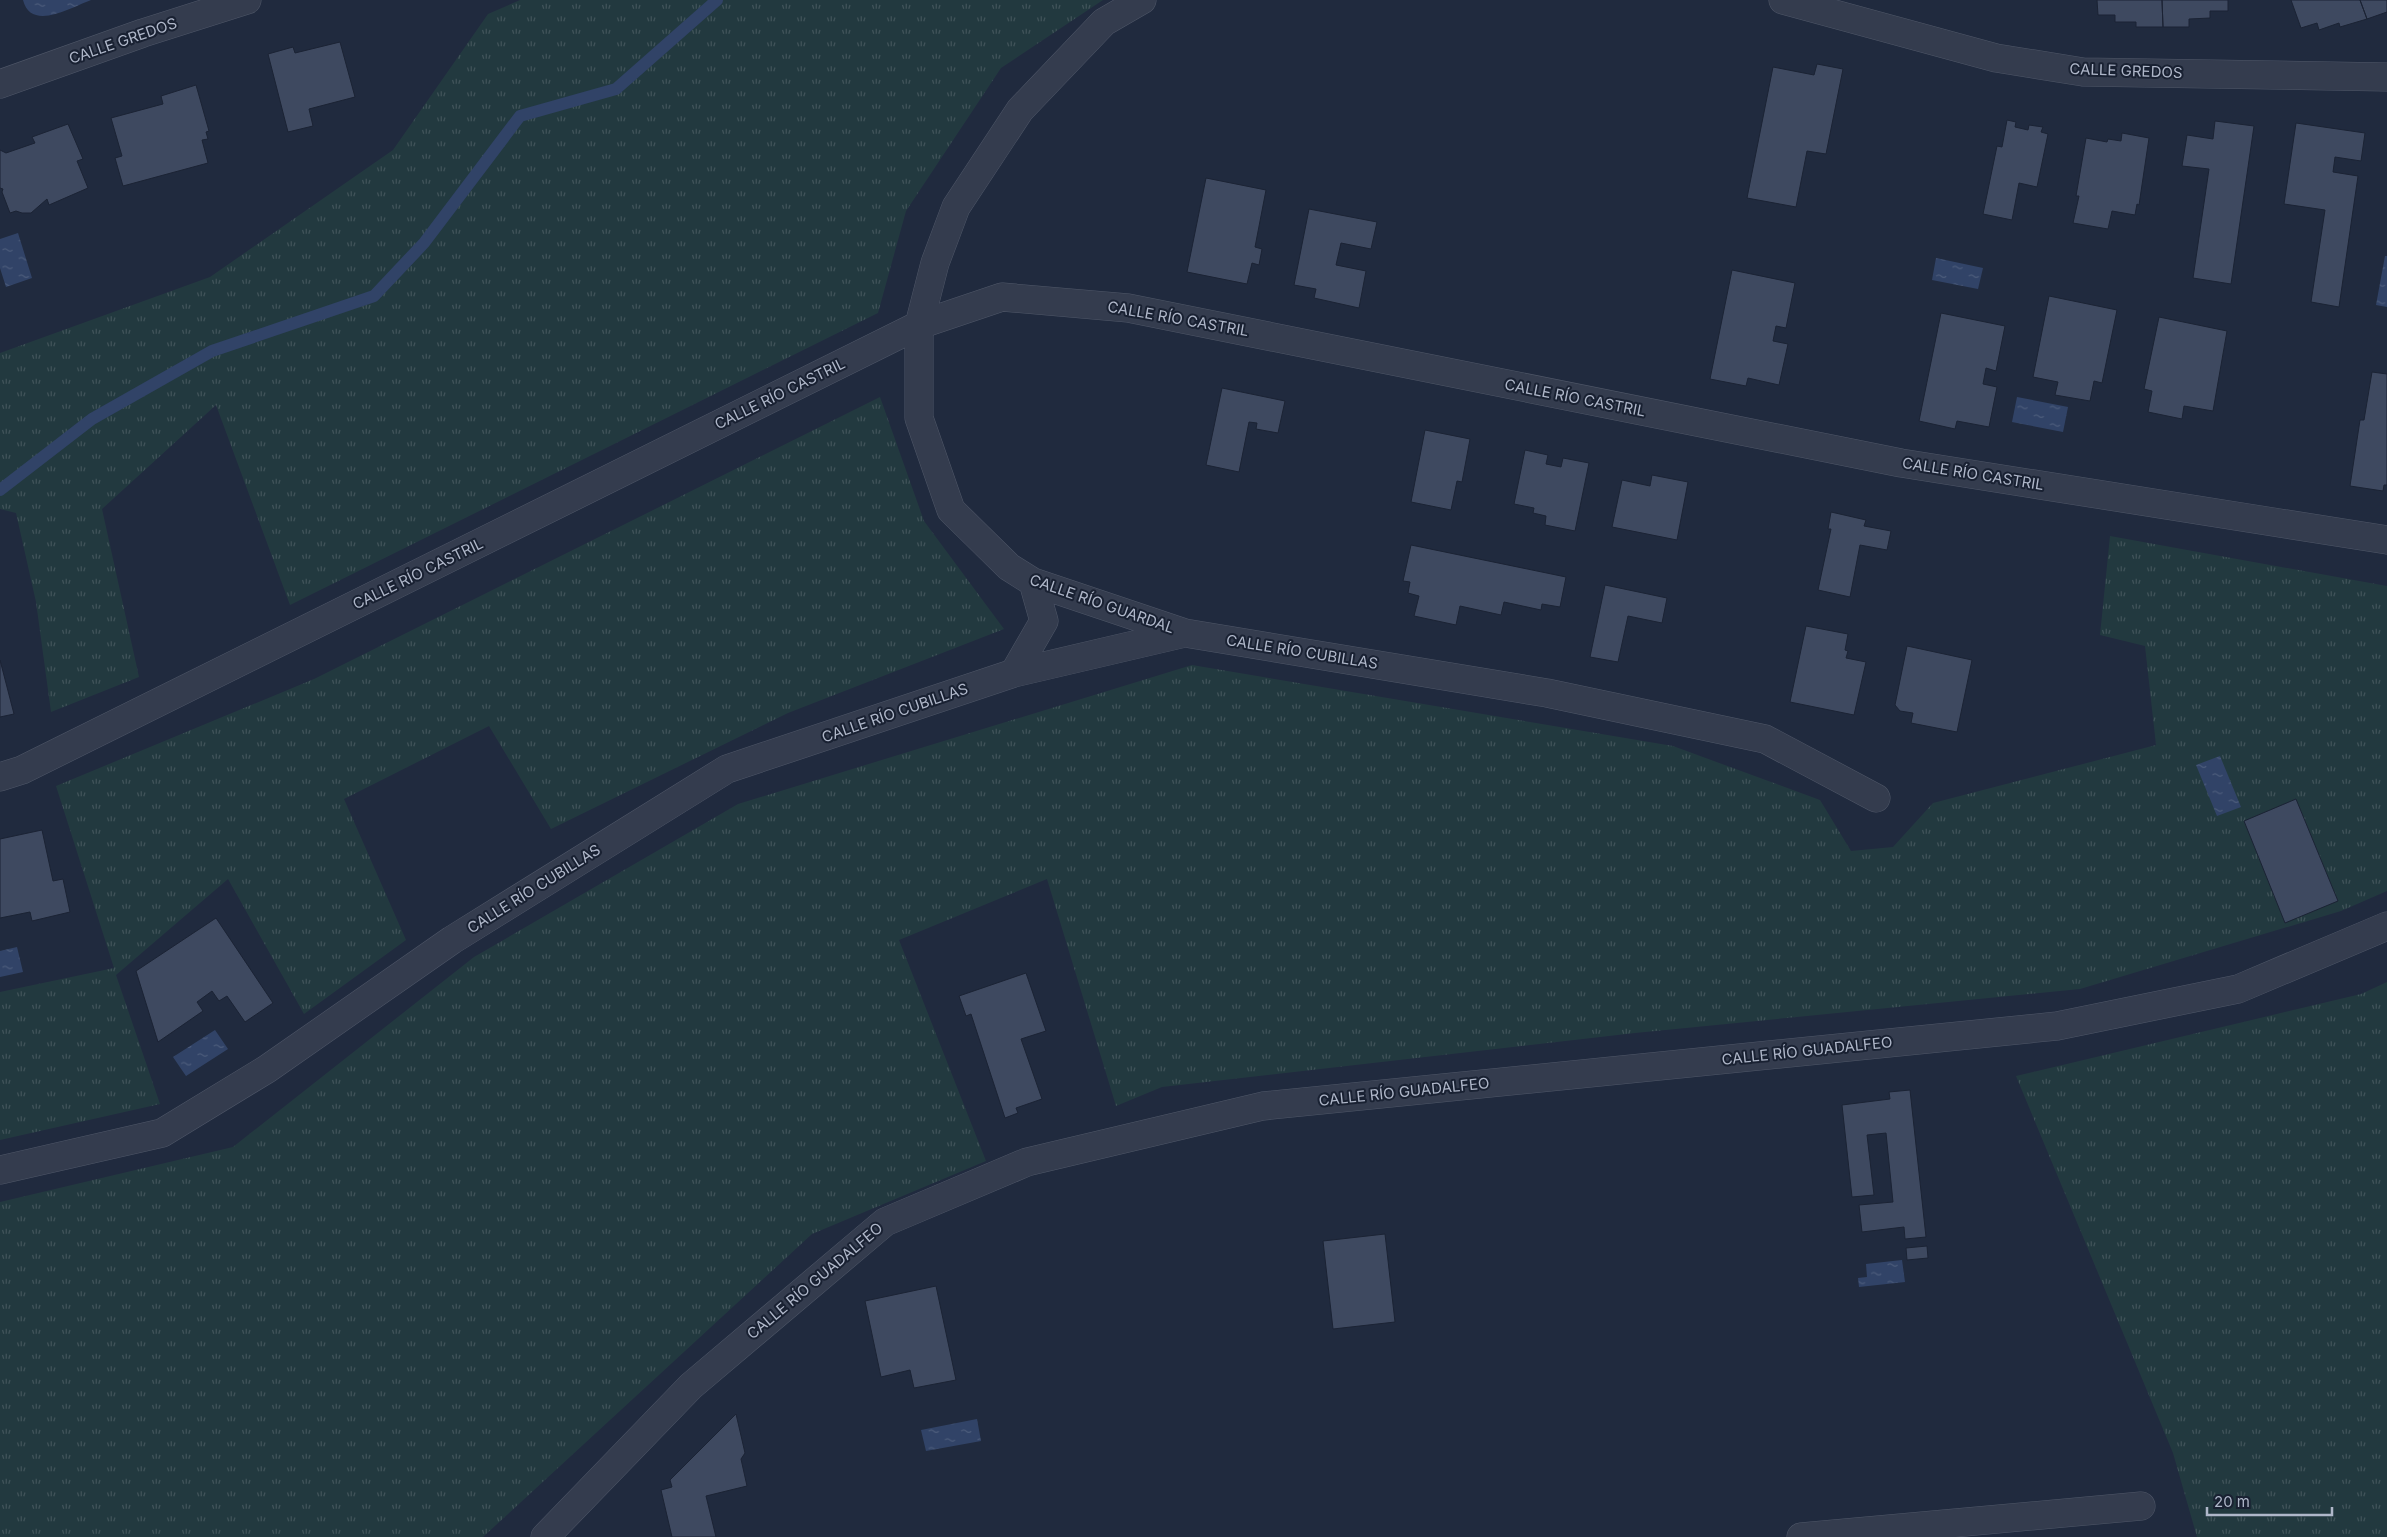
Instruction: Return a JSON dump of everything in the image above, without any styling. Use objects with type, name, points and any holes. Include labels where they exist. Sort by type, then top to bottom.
[{"type":"street","name":"CALLE GREDOS","points":[[0,84],[143,33],[246,0]]},
{"type":"street","name":"CALLE RÍO GUARDAL","points":[[1142,0],[1104,22],[1020,110],[956,207],[935,263],[919,325],[919,418],[951,510],[1009,567],[1033,582],[1185,633]]},
{"type":"street","name":"CALLE GREDOS","points":[[1783,0],[1996,58],[2083,72],[2386,75]]},
{"type":"street","name":"CALLE RÍO CASTRIL","points":[[0,777],[22,770],[919,325],[1002,297],[1128,308],[1901,463],[2387,540]]},
{"type":"street","points":[[1014,673],[1044,621],[1033,582]]},
{"type":"street","name":"CALLE RÍO CUBILLAS","points":[[0,1170],[162,1133],[267,1070],[452,940],[727,769],[1014,673],[1185,633],[1547,693],[1765,739],[1876,798]]},
{"type":"street","name":"CALLE RÍO GUADALFEO","points":[[545,1537],[690,1386],[885,1222],[1026,1162],[1263,1106],[2057,1026],[2238,989],[2387,926]]},
{"type":"street","points":[[1801,1537],[2141,1506]]},
{"type":"green space","points":[[520,0],[1103,0],[1001,68],[906,211],[878,313],[290,605],[216,405],[102,509],[139,677],[51,712],[36,602],[16,513],[0,509],[0,353],[210,277],[393,150],[488,14]]},
{"type":"green space","points":[[880,397],[924,521],[1004,629],[788,713],[551,829],[489,726],[344,799],[406,940],[304,1014],[228,879],[116,975],[160,1104],[0,1140],[0,992],[114,968],[56,786],[314,679]]},
{"type":"green space","points":[[2110,536],[2387,586],[2387,891],[2341,911],[2080,989],[1635,1033],[1162,1087],[1116,1106],[1047,879],[899,940],[986,1161],[812,1234],[483,1537],[0,1537],[0,1202],[233,1147],[474,957],[738,804],[1192,665],[1673,746],[1820,800],[1851,851],[1893,847],[1933,803],[2156,745],[2145,646],[2100,635]]},
{"type":"green space","points":[[2387,982],[2387,1537],[2197,1537],[2173,1453],[2016,1076],[2361,994]]},
{"type":"water","points":[[23,0],[91,0],[63,12],[43,16],[34,14],[27,9]]},
{"type":"water","points":[[18,233],[32,278],[6,287],[0,268],[0,239]]},
{"type":"water","points":[[2385,256],[2387,256],[2387,307],[2376,305]]},
{"type":"water","points":[[1936,258],[1983,268],[1978,289],[1932,280]]},
{"type":"water","points":[[2017,397],[2068,407],[2063,432],[2012,422]]},
{"type":"water","points":[[2220,756],[2241,807],[2217,816],[2196,765]]},
{"type":"water","points":[[17,947],[23,972],[0,977],[0,951]]},
{"type":"water","points":[[215,1030],[228,1049],[186,1076],[173,1057]]},
{"type":"water","points":[[1902,1260],[1905,1282],[1859,1287],[1858,1278],[1867,1277],[1866,1264]]},
{"type":"water","points":[[977,1419],[981,1441],[926,1451],[921,1430]]},
{"type":"building","points":[[2097,0],[2162,0],[2163,27],[2136,27],[2136,22],[2115,22],[2115,15],[2098,15]]},
{"type":"building","points":[[2162,0],[2228,0],[2228,11],[2210,11],[2210,18],[2189,19],[2189,27],[2163,27]]},
{"type":"building","points":[[2291,0],[2360,0],[2367,19],[2340,27],[2339,23],[2319,30],[2317,23],[2301,28]]},
{"type":"building","points":[[2360,0],[2387,0],[2387,12],[2367,19]]},
{"type":"building","points":[[340,42],[355,97],[309,109],[313,126],[288,132],[268,54],[293,47],[295,53]]},
{"type":"building","points":[[1817,64],[1843,69],[1826,154],[1807,151],[1796,207],[1747,198],[1773,67],[1814,75]]},
{"type":"building","points":[[196,85],[209,131],[206,132],[208,139],[202,140],[208,163],[123,186],[115,158],[122,156],[111,118],[163,104],[161,96]]},
{"type":"building","points":[[2007,120],[2016,122],[2015,127],[2028,130],[2029,125],[2043,127],[2041,132],[2048,134],[2037,187],[2019,183],[2012,220],[1983,214],[1997,146],[2002,147]]},
{"type":"building","points":[[2215,121],[2254,126],[2231,284],[2193,278],[2209,169],[2182,166],[2187,135],[2213,139]]},
{"type":"building","points":[[2296,123],[2365,133],[2361,161],[2335,157],[2333,172],[2358,176],[2339,307],[2311,302],[2325,210],[2284,204]]},
{"type":"building","points":[[68,124],[83,159],[77,161],[88,188],[49,205],[47,199],[31,213],[16,211],[10,213],[2,192],[3,189],[0,188],[0,150],[6,153],[35,143],[32,137]]},
{"type":"building","points":[[2122,133],[2149,138],[2139,205],[2137,204],[2135,215],[2112,211],[2108,229],[2073,223],[2079,196],[2076,196],[2086,138],[2107,142],[2108,139],[2121,141]]},
{"type":"building","points":[[1206,178],[1266,190],[1255,247],[1262,249],[1259,265],[1252,263],[1247,284],[1187,272]]},
{"type":"building","points":[[1309,209],[1377,222],[1371,249],[1341,243],[1336,265],[1366,271],[1359,308],[1314,298],[1316,289],[1294,285]]},
{"type":"building","points":[[1732,270],[1795,283],[1786,328],[1776,326],[1773,341],[1788,344],[1779,385],[1748,378],[1746,386],[1710,379]]},
{"type":"building","points":[[2049,296],[2117,310],[2102,383],[2094,381],[2090,401],[2055,395],[2058,382],[2033,377]]},
{"type":"building","points":[[1941,313],[2005,326],[1996,371],[1986,368],[1983,384],[1997,387],[1989,427],[1957,421],[1955,429],[1919,421]]},
{"type":"building","points":[[2159,317],[2227,331],[2213,411],[2184,406],[2182,419],[2148,412],[2152,391],[2144,389]]},
{"type":"building","points":[[2372,372],[2387,374],[2387,485],[2384,485],[2383,491],[2350,486],[2360,420],[2364,420]]},
{"type":"building","points":[[1222,388],[1285,401],[1278,433],[1256,429],[1257,423],[1249,422],[1239,472],[1206,465]]},
{"type":"building","points":[[1425,430],[1470,439],[1462,482],[1457,481],[1451,510],[1411,502]]},
{"type":"building","points":[[1525,450],[1548,455],[1546,464],[1561,467],[1563,458],[1589,463],[1575,531],[1545,525],[1546,516],[1533,513],[1534,508],[1514,504]]},
{"type":"building","points":[[1652,475],[1688,482],[1677,540],[1612,527],[1622,480],[1650,486]]},
{"type":"building","points":[[1831,512],[1866,520],[1864,526],[1891,531],[1887,550],[1860,545],[1850,597],[1818,590],[1831,529],[1828,529]]},
{"type":"building","points":[[1411,545],[1566,577],[1560,607],[1542,604],[1541,610],[1504,602],[1501,615],[1460,606],[1456,625],[1414,616],[1419,596],[1408,593],[1410,582],[1403,581]]},
{"type":"building","points":[[1605,585],[1667,598],[1662,623],[1628,616],[1618,662],[1590,657]]},
{"type":"building","points":[[1806,626],[1848,634],[1845,650],[1848,651],[1846,658],[1866,662],[1854,715],[1790,702]]},
{"type":"building","points":[[1907,646],[1972,660],[1957,732],[1911,723],[1913,713],[1900,711],[1895,705]]},
{"type":"building","points":[[0,660],[14,714],[0,717]]},
{"type":"building","points":[[2296,799],[2338,901],[2285,923],[2244,821]]},
{"type":"building","points":[[42,830],[53,881],[63,879],[70,912],[32,921],[30,912],[0,918],[0,839]]},
{"type":"building","points":[[216,918],[273,1003],[245,1022],[227,996],[219,1001],[212,991],[197,1002],[203,1011],[158,1042],[136,971]]},
{"type":"building","points":[[1026,973],[1046,1031],[1021,1039],[1042,1099],[1016,1108],[1018,1113],[1005,1118],[971,1014],[966,1016],[959,996]]},
{"type":"building","points":[[1910,1090],[1926,1237],[1905,1239],[1904,1227],[1862,1232],[1859,1205],[1893,1202],[1886,1133],[1867,1135],[1874,1195],[1852,1197],[1842,1105],[1890,1099],[1889,1092]]},
{"type":"building","points":[[1385,1234],[1395,1322],[1333,1329],[1323,1241]]},
{"type":"building","points":[[1927,1246],[1928,1258],[1907,1260],[1906,1248]]},
{"type":"building","points":[[936,1286],[956,1380],[914,1388],[910,1370],[881,1377],[865,1301]]},
{"type":"building","points":[[736,1414],[745,1453],[741,1459],[747,1486],[706,1496],[716,1537],[672,1537],[661,1490],[672,1487],[670,1480]]},
{"type":"waterway","points":[[0,490],[92,419],[212,351],[374,296],[424,243],[520,116],[616,89],[717,0]]}]
